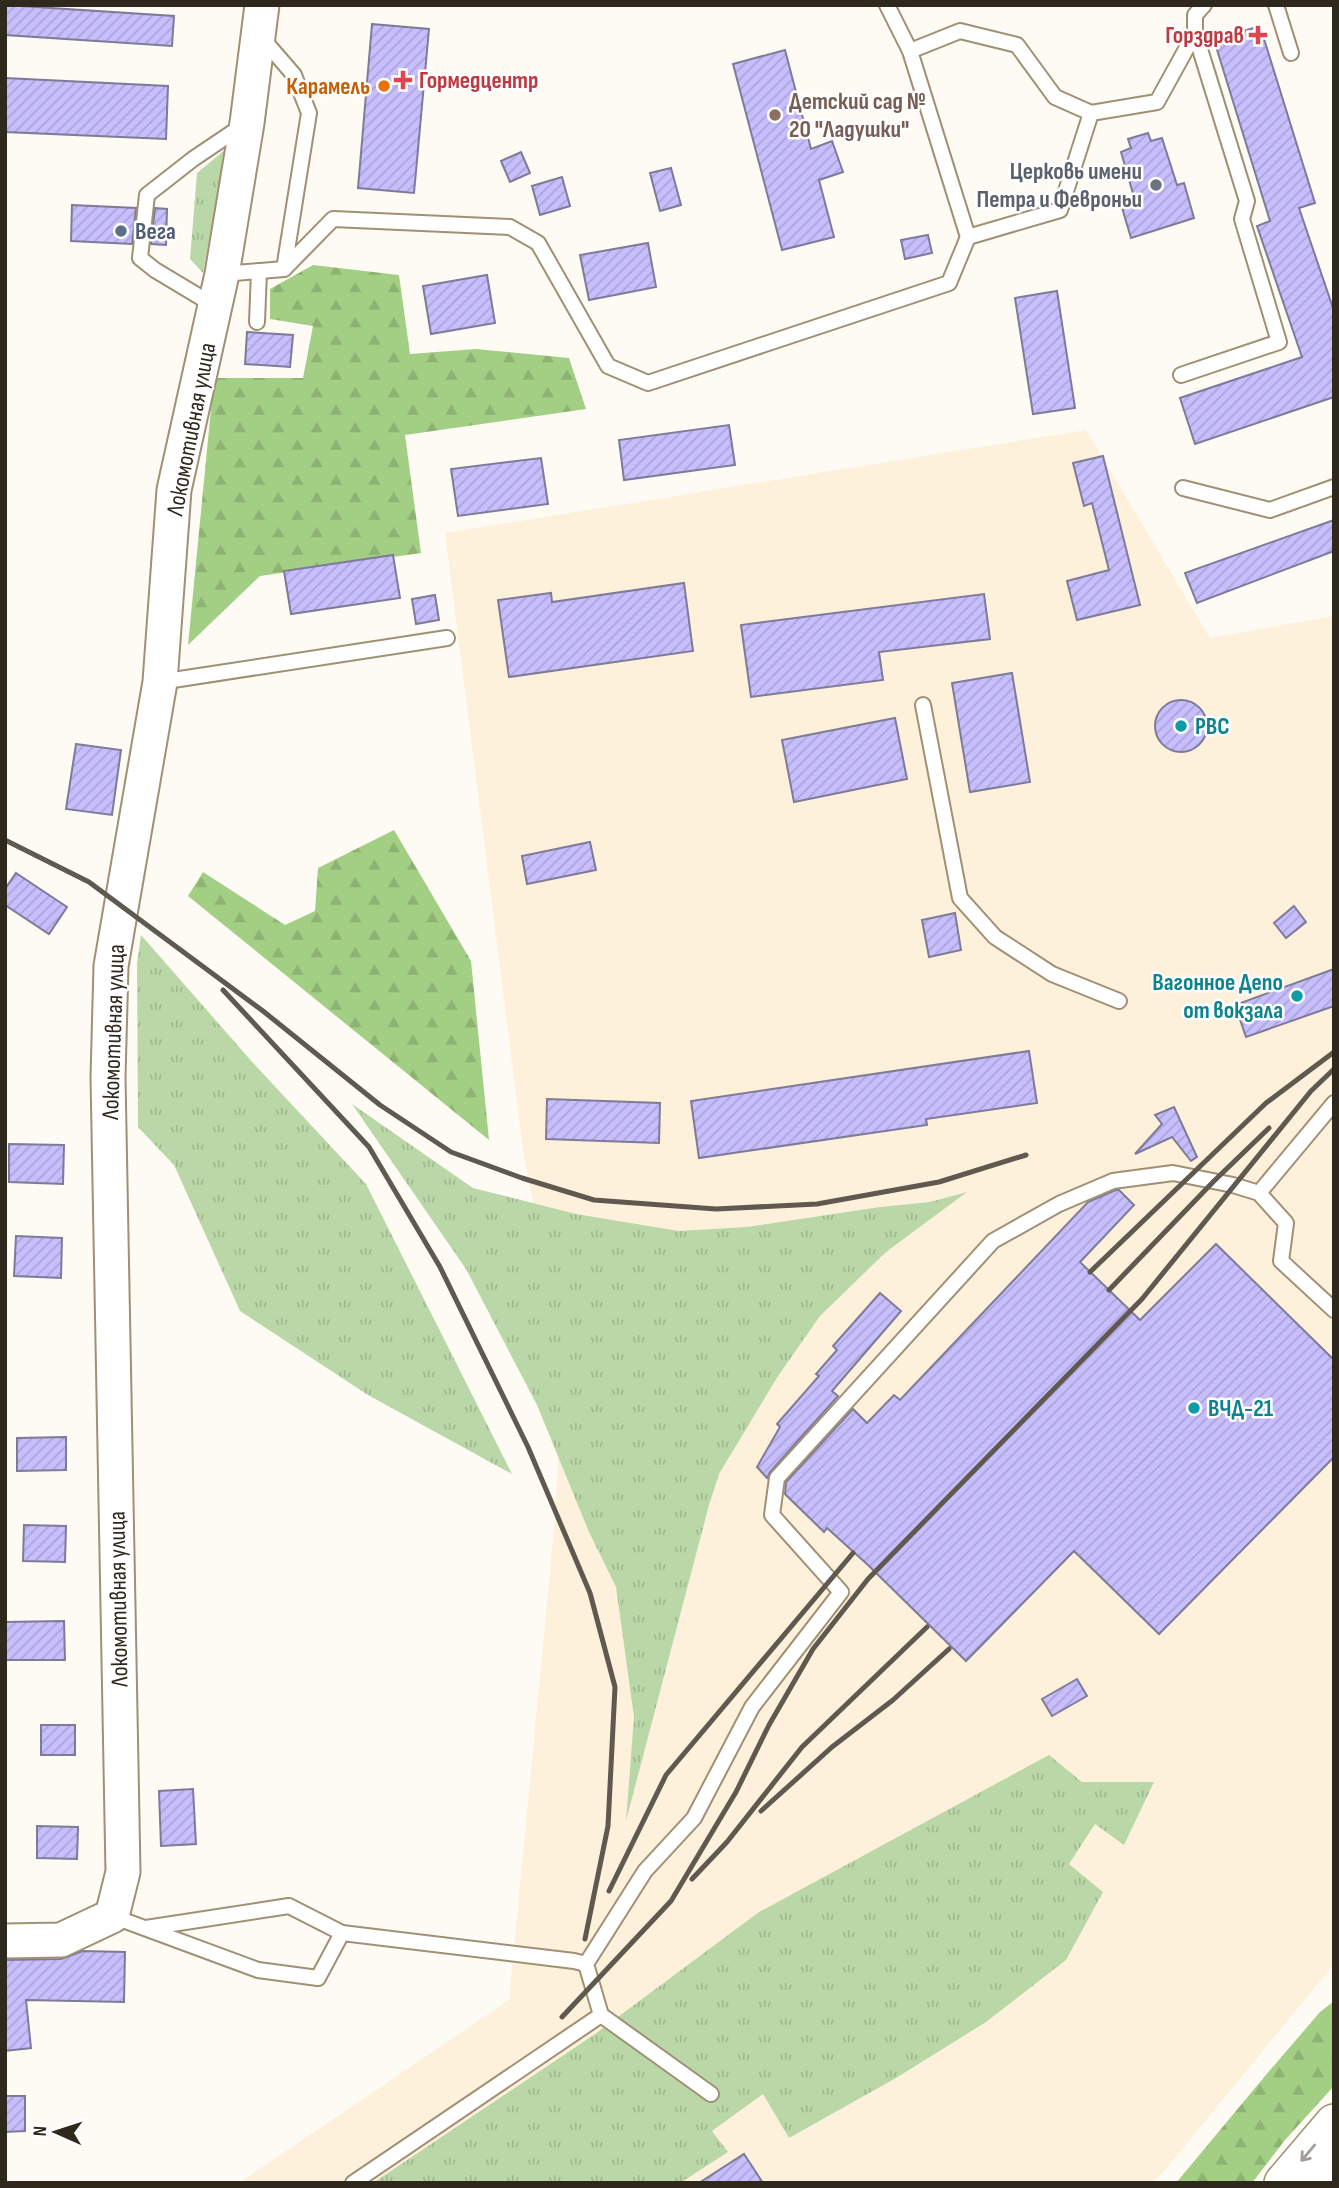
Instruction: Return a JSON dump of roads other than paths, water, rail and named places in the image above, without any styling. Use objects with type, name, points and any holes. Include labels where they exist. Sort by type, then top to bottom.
[{"type":"main road","points":[[1283,2183],[1334,2123]]},
{"type":"main road","points":[[1315,2183],[1334,2166]]},
{"type":"street","name":"Локомотивная улица","points":[[112,1916],[123,1872],[108,1077],[111,966],[160,682],[174,490],[216,307],[247,123],[260,20]]},
{"type":"street","points":[[5,1941],[61,1940],[112,1916]]},
{"type":"lane","points":[[222,274],[284,270],[333,219],[510,227],[538,243],[608,366],[648,383],[949,283],[968,236],[910,51],[887,5]]},
{"type":"lane","points":[[1181,376],[1279,342],[1242,219],[1247,201],[1195,33],[1195,15],[1204,5]]},
{"type":"lane","points":[[1276,5],[1291,53]]},
{"type":"lane","points":[[260,20],[294,75],[309,113],[284,270]]},
{"type":"lane","points":[[910,51],[960,31],[1017,45],[1055,97],[1091,113],[1157,102],[1195,33]]},
{"type":"lane","points":[[968,236],[1060,210],[1091,113]]},
{"type":"lane","points":[[216,307],[140,258],[147,195],[193,159],[247,123]]},
{"type":"lane","points":[[257,322],[259,271]]},
{"type":"lane","points":[[1183,488],[1270,510],[1334,487]]},
{"type":"lane","points":[[160,682],[447,638]]},
{"type":"lane","points":[[923,705],[960,898],[995,937],[1052,974],[1119,1001]]},
{"type":"lane","points":[[1259,1193],[1334,1104]]},
{"type":"lane","points":[[711,2094],[601,2015],[586,1964],[645,1871],[694,1818],[752,1707],[841,1592],[772,1515],[777,1478],[993,1241],[1059,1204],[1113,1181],[1173,1173],[1259,1193],[1286,1223],[1280,1261],[1334,1310]]},
{"type":"lane","points":[[146,1928],[289,1906],[342,1933],[586,1964]]},
{"type":"lane","points":[[112,1916],[258,1970],[318,1978],[342,1933]]},
{"type":"lane","points":[[353,2183],[601,2015]]},
{"type":"railway","points":[[5,840],[89,882],[263,1011],[380,1105],[451,1152],[522,1178],[594,1200],[716,1209],[817,1204],[939,1182],[1026,1155]]},
{"type":"railway","points":[[223,990],[369,1147],[440,1267],[528,1447],[590,1593],[615,1687],[608,1826],[585,1939]]},
{"type":"railway","points":[[1090,1272],[1266,1103],[1334,1052]]},
{"type":"railway","points":[[562,2017],[671,1901],[736,1792],[769,1725],[813,1649],[868,1579],[1142,1299],[1311,1091],[1334,1069]]},
{"type":"railway","points":[[1109,1290],[1269,1128]]},
{"type":"railway","points":[[609,1891],[666,1775],[853,1553]]},
{"type":"railway","points":[[692,1879],[727,1842],[802,1747],[927,1627]]},
{"type":"railway","points":[[761,1811],[832,1747],[893,1700],[949,1649]]},
{"type":"place","name":"Горздрав","points":[[1258,35]]},
{"type":"place","name":"Гормедцентр","points":[[403,80]]},
{"type":"place","name":"Карамель","points":[[384,86]]},
{"type":"place","name":"Детский сад № 20 \"Ладушки\"","points":[[775,115]]},
{"type":"place","name":"Церковь имени Петра и Февроньи","points":[[1156,185]]},
{"type":"place","name":"Вега","points":[[121,231]]},
{"type":"place","name":"РВС","points":[[1181,726]]},
{"type":"place","name":"Вагонное Депо от вокзала","points":[[1297,996]]},
{"type":"place","name":"ВЧД-21","points":[[1194,1408]]}]
